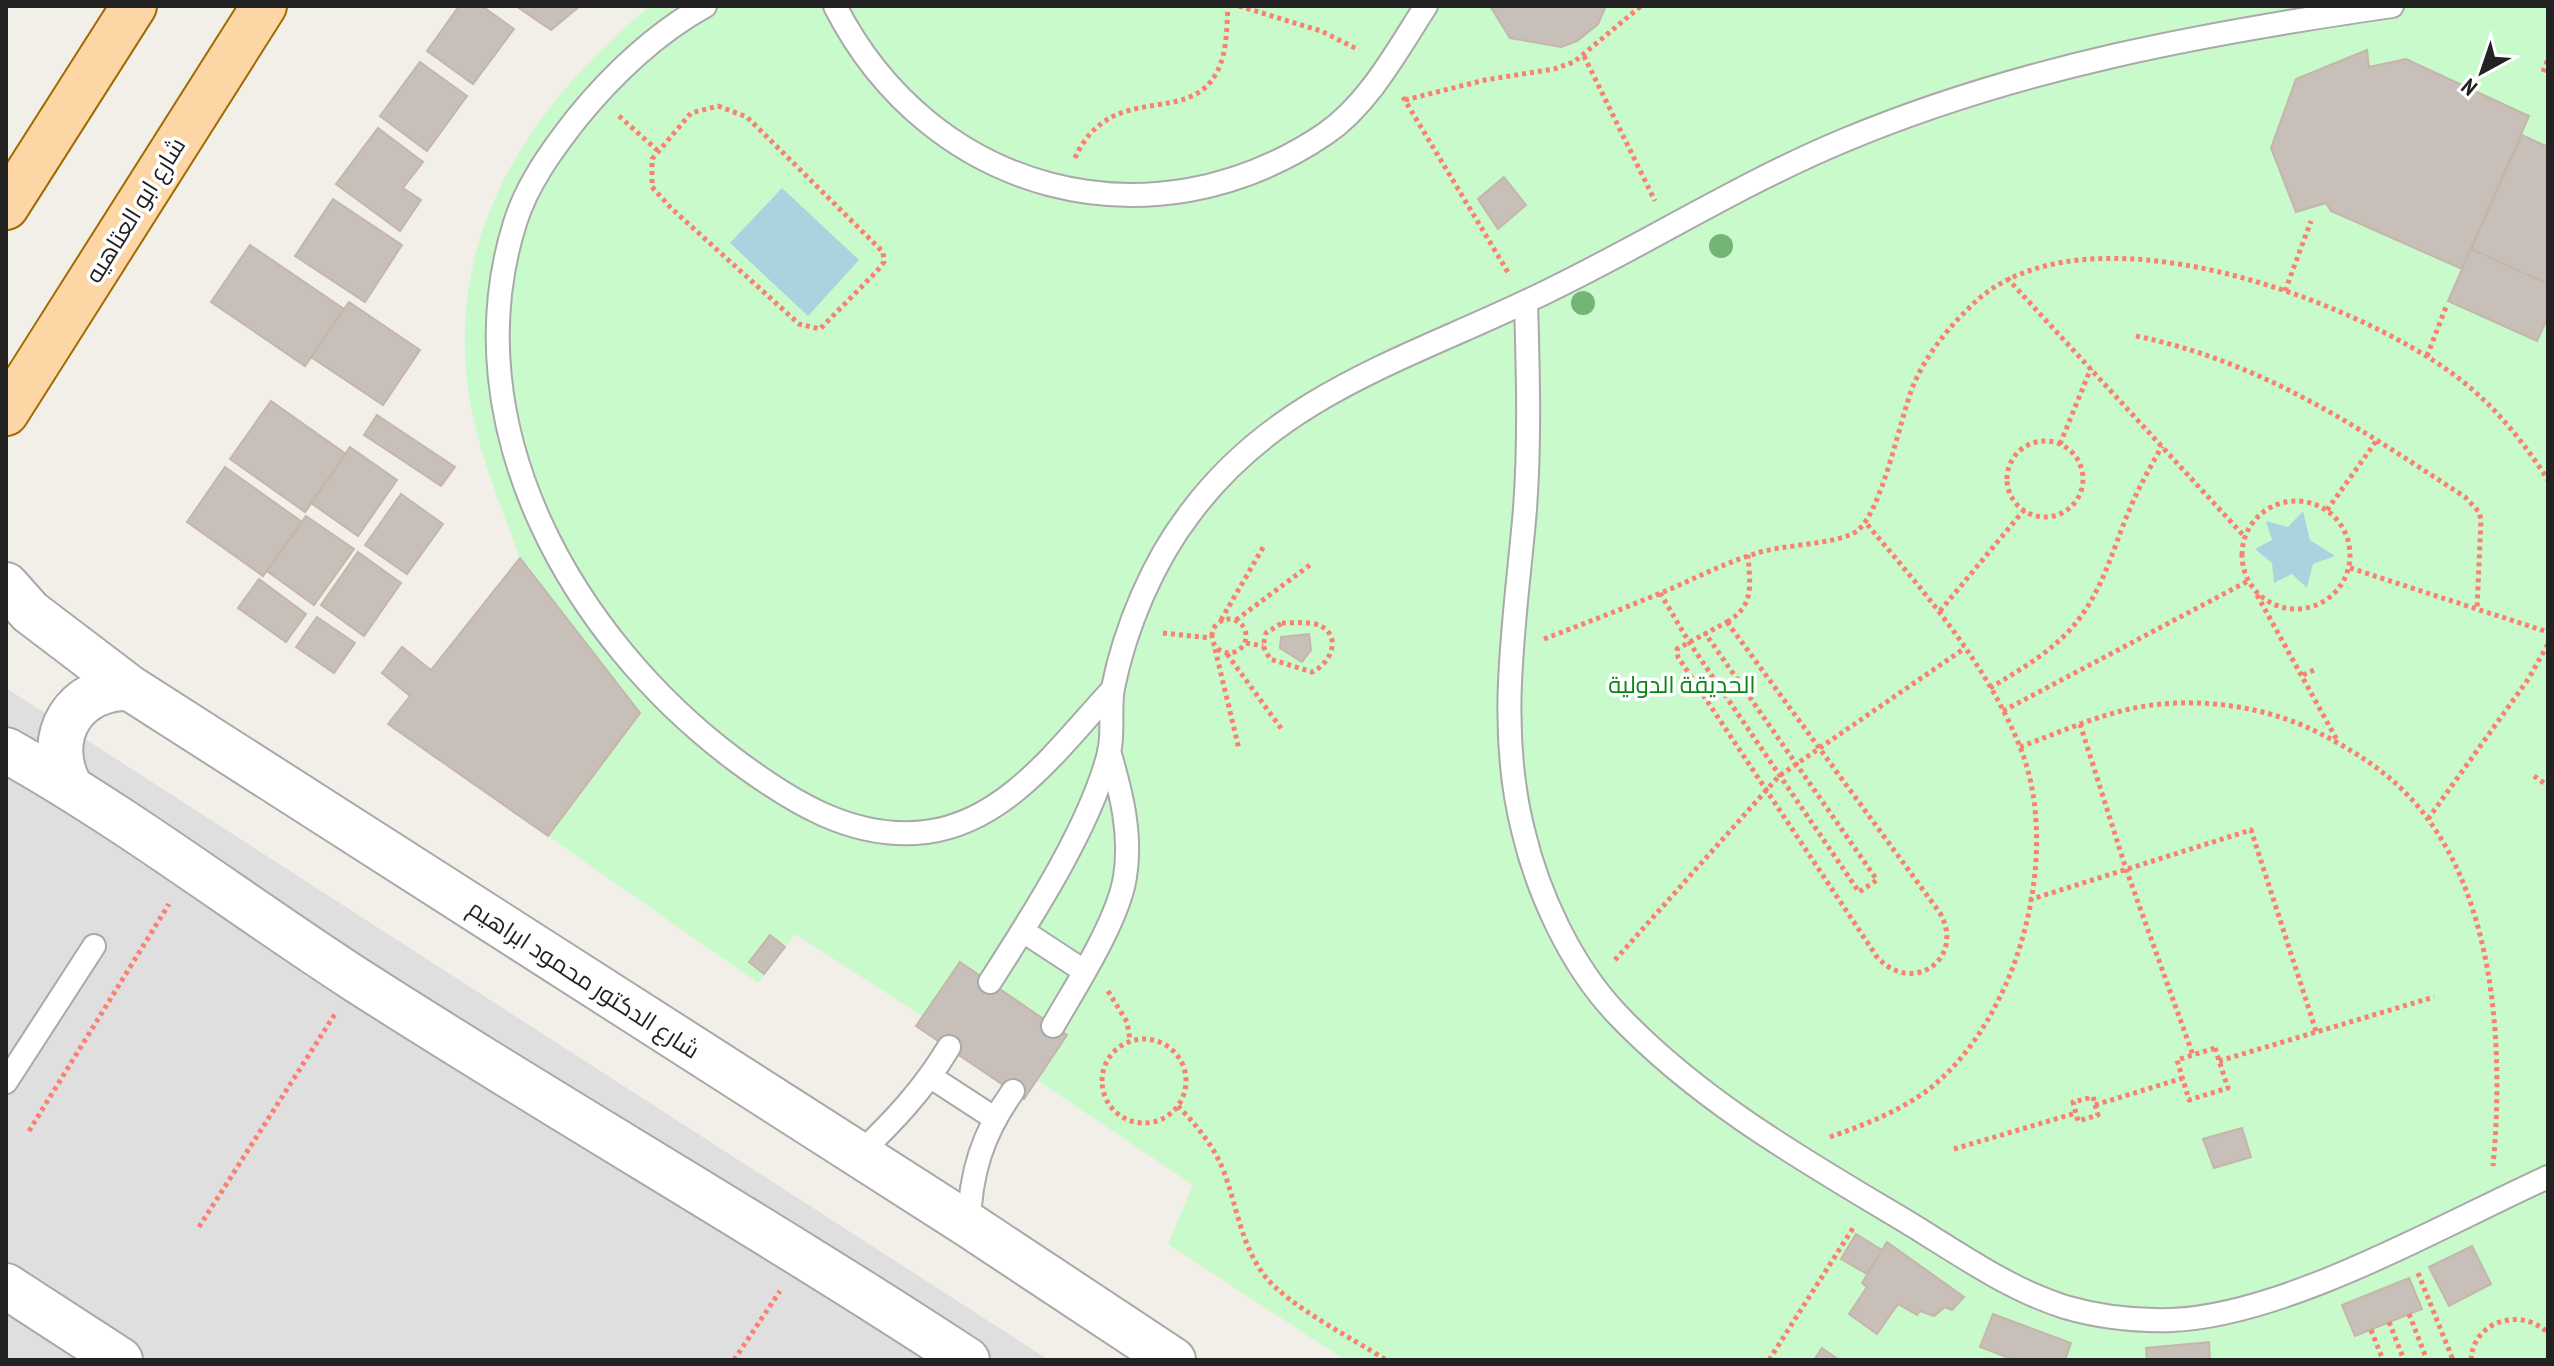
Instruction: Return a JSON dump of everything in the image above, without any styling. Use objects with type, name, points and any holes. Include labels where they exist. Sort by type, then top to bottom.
[{"type":"main road","points":[[6,207],[134,6]]},
{"type":"main road","name":"شارع ابو العتاهيه","points":[[6,413],[264,6]]},
{"type":"street","name":"شارع الدكتور محمود ابراهيم","points":[[6,585],[30,612],[130,688],[969,1225],[1173,1360]]},
{"type":"street","points":[[69,785],[60,763],[59,739],[73,710],[99,692],[130,688]]},
{"type":"street","points":[[6,750],[69,785],[357,980],[805,1253],[967,1360]]},
{"type":"street","points":[[6,1286],[120,1360]]},
{"type":"lane","points":[[705,6],[646,49],[595,95],[554,149],[532,184],[515,223],[503,282],[500,359],[512,445],[539,520],[590,611],[629,662],[673,708],[755,774],[823,815],[848,825],[901,833],[928,832],[986,812],[1012,794],[1112,690]]},
{"type":"lane","points":[[835,6],[859,47],[885,80],[952,140],[1011,174],[1068,190],[1114,195],[1206,185],[1248,172],[1328,133],[1385,69],[1426,6]]},
{"type":"lane","points":[[1053,1026],[1084,971],[1125,880],[1126,818],[1109,751],[1112,690],[1130,630],[1152,577],[1188,514],[1227,468],[1273,427],[1322,396],[1379,367],[1526,302],[1844,140],[2019,81],[2101,58],[2224,31],[2392,6]]},
{"type":"lane","points":[[1526,302],[1529,423],[1525,506],[1511,653],[1508,734],[1523,833],[1555,916],[1594,985],[1616,1012],[1691,1080],[1790,1152],[2002,1280],[2066,1307],[2136,1319],[2212,1316],[2250,1306],[2405,1243],[2548,1177]]},
{"type":"lane","points":[[990,982],[1062,861],[1109,751]]},
{"type":"lane","points":[[1023,931],[1084,971]]},
{"type":"lane","points":[[6,1082],[94,946]]},
{"type":"lane","points":[[858,1155],[898,1116],[931,1077],[949,1047]]},
{"type":"lane","points":[[931,1077],[994,1118]]},
{"type":"lane","points":[[969,1225],[974,1169],[994,1118],[1013,1091]]},
{"type":"path","points":[[1068,190],[1081,145],[1104,120],[1127,109],[1179,103],[1208,84],[1224,54],[1228,6]]},
{"type":"path","points":[[1239,6],[1321,31],[1370,57],[1385,69],[1526,302]]},
{"type":"path","points":[[1405,100],[1485,80],[1554,69],[1584,56],[1641,6]]},
{"type":"path","points":[[1584,56],[1668,227]]},
{"type":"path","points":[[2543,72],[2548,59]]},
{"type":"path","points":[[595,95],[657,150]]},
{"type":"path","points":[[718,106],[734,109],[759,127],[879,245],[884,262],[828,324],[810,329],[799,324],[657,195],[649,177],[657,150],[691,113],[718,106]]},
{"type":"path","points":[[2285,291],[2311,221]]},
{"type":"path","points":[[1511,653],[1748,555],[1786,544],[1848,536],[1866,523],[1874,509],[1914,385],[1925,363],[1974,303],[2007,278],[2071,262],[2136,260],[2212,270],[2285,291],[2351,316],[2427,356],[2494,410],[2548,480]]},
{"type":"path","points":[[2007,278],[2244,536]]},
{"type":"path","points":[[2427,356],[2446,307]]},
{"type":"path","points":[[2136,336],[2171,344],[2252,371],[2287,387],[2465,497],[2479,512],[2477,609]]},
{"type":"path","points":[[2060,444],[2092,367]]},
{"type":"path","points":[[2327,510],[2377,440]]},
{"type":"path","points":[[2044,441],[2060,444],[2078,461],[2082,486],[2078,498],[2060,514],[2036,516],[2024,510],[2013,499],[2008,484],[2009,468],[2016,454],[2029,445],[2044,441]]},
{"type":"path","points":[[1990,688],[2047,651],[2087,608],[2102,584],[2130,507],[2162,446]]},
{"type":"path","points":[[2257,594],[2273,605],[2292,610],[2311,608],[2329,599],[2342,585],[2350,568],[2347,535],[2327,510],[2309,501],[2289,500],[2270,507],[2254,519],[2244,536],[2241,559],[2248,581],[2303,675],[2338,743]]},
{"type":"path","points":[[1940,612],[2024,510]]},
{"type":"path","points":[[1790,1152],[1874,1121],[1928,1090],[1951,1069],[1988,1022],[2001,996],[2029,900],[2038,838],[2036,807],[2020,747],[2003,711],[1940,612],[1866,523]]},
{"type":"path","points":[[1239,749],[1211,638],[1215,624],[1221,620],[1265,544]]},
{"type":"path","points":[[1727,622],[1947,926],[1943,956],[1932,967],[1916,974],[1887,968],[1678,657],[1677,649],[1741,612],[1751,595],[1748,555]]},
{"type":"path","points":[[1221,620],[1236,620],[1310,565]]},
{"type":"path","points":[[2350,568],[2548,632]]},
{"type":"path","points":[[2003,711],[2248,581]]},
{"type":"path","points":[[1660,593],[1689,642],[1859,892],[1877,880],[1705,633]]},
{"type":"path","points":[[1227,654],[1241,650],[1246,643],[1247,634],[1236,620]]},
{"type":"path","points":[[1282,623],[1316,624],[1325,628],[1331,638],[1332,650],[1322,668],[1312,672],[1270,659],[1263,646],[1266,633],[1273,626],[1282,623]]},
{"type":"path","points":[[1158,632],[1211,638]]},
{"type":"path","points":[[1246,643],[1263,646]]},
{"type":"path","points":[[2428,819],[2529,678],[2548,644]]},
{"type":"path","points":[[1215,646],[1227,654],[1283,731]]},
{"type":"path","points":[[1594,985],[1779,776],[1817,746],[1965,648]]},
{"type":"path","points":[[2303,675],[2316,669]]},
{"type":"path","points":[[2020,747],[2080,724],[2153,705],[2213,704],[2268,713],[2307,727],[2382,772],[2428,819],[2454,860],[2467,895],[2494,1017],[2498,1109],[2490,1203]]},
{"type":"path","points":[[2080,724],[2126,869],[2193,1055]]},
{"type":"path","points":[[2534,776],[2548,786]]},
{"type":"path","points":[[2029,900],[2251,830],[2316,1031]]},
{"type":"path","points":[[29,1131],[191,869]]},
{"type":"path","points":[[1084,971],[1099,981],[1119,1006],[1130,1040]]},
{"type":"path","points":[[199,1227],[357,980]]},
{"type":"path","points":[[2219,1061],[2434,997]]},
{"type":"path","points":[[1148,1038],[1165,1043],[1178,1055],[1185,1071],[1186,1089],[1178,1106],[1166,1117],[1149,1123],[1131,1121],[1110,1105],[1101,1081],[1105,1063],[1115,1049],[1130,1040],[1148,1038]]},
{"type":"path","points":[[2215,1048],[2219,1061],[2228,1088],[2189,1100],[2177,1060],[2215,1048]]},
{"type":"path","points":[[2095,1105],[2183,1078]]},
{"type":"path","points":[[2093,1097],[2095,1105],[2098,1115],[2078,1121],[2073,1102],[2093,1097]]},
{"type":"path","points":[[1178,1106],[1211,1147],[1223,1170],[1241,1230],[1265,1276],[1284,1295],[1386,1360]]},
{"type":"path","points":[[1954,1149],[2076,1113]]},
{"type":"path","points":[[1769,1360],[1870,1200]]},
{"type":"path","points":[[2405,1243],[2453,1360]]},
{"type":"path","points":[[734,1360],[805,1253]]},
{"type":"path","points":[[2409,1314],[2427,1360]]},
{"type":"path","points":[[2471,1360],[2477,1340],[2499,1321],[2529,1320],[2548,1333]]},
{"type":"path","points":[[2389,1322],[2404,1360]]},
{"type":"path","points":[[2371,1330],[2383,1360]]},
{"type":"shaded area","points":[[6,688],[1049,1360],[6,1360]]},
{"type":"green space","name":"الحديقة الدولية","points":[[650,6],[2548,6],[2548,1360],[1345,1360],[1168,1244],[1193,1185],[1037,1080],[1024,1099],[916,1026],[922,1016],[795,934],[758,983],[388,724],[410,696],[382,673],[402,647],[431,670],[520,558],[483,454],[468,389],[465,331],[471,276],[485,224],[506,175],[535,128],[568,85],[607,44]]},
{"type":"water","points":[[782,188],[859,260],[808,316],[730,243]]},
{"type":"water","points":[[2303,511],[2310,540],[2335,556],[2313,564],[2307,588],[2292,574],[2274,583],[2272,563],[2255,549],[2272,540],[2266,521],[2288,527]]},
{"type":"building","points":[[459,6],[482,6],[514,29],[473,84],[427,51]]},
{"type":"building","points":[[516,6],[580,6],[551,30]]},
{"type":"building","points":[[1490,6],[1606,6],[1598,24],[1577,41],[1561,47],[1510,38]]},
{"type":"building","points":[[2367,50],[2369,67],[2406,59],[2529,116],[2462,269],[2331,211],[2326,203],[2296,212],[2271,148],[2296,79]]},
{"type":"building","points":[[420,62],[467,96],[427,151],[380,116]]},
{"type":"building","points":[[378,128],[423,162],[403,188],[421,200],[400,231],[336,184]]},
{"type":"building","points":[[2522,135],[2548,147],[2548,284],[2471,249]]},
{"type":"building","points":[[1504,177],[1526,205],[1498,229],[1478,199]]},
{"type":"building","points":[[333,199],[402,245],[365,302],[295,256]]},
{"type":"building","points":[[250,245],[344,309],[305,366],[211,302]]},
{"type":"building","points":[[2471,249],[2548,284],[2548,317],[2537,341],[2448,301]]},
{"type":"building","points":[[349,302],[420,350],[383,405],[311,357]]},
{"type":"building","points":[[271,401],[346,454],[305,512],[230,459]]},
{"type":"building","points":[[377,415],[455,467],[441,486],[364,435]]},
{"type":"building","points":[[350,447],[397,480],[358,536],[311,503]]},
{"type":"building","points":[[225,467],[302,522],[263,576],[187,522]]},
{"type":"building","points":[[401,494],[443,524],[407,574],[365,545]]},
{"type":"building","points":[[306,516],[354,549],[314,605],[267,571]]},
{"type":"building","points":[[358,552],[401,583],[364,636],[321,605]]},
{"type":"building","points":[[520,558],[640,713],[548,836],[388,724],[410,696],[382,673],[402,647],[431,670]]},
{"type":"building","points":[[259,579],[306,614],[286,642],[238,608]]},
{"type":"building","points":[[317,617],[355,643],[334,673],[296,647]]},
{"type":"building","points":[[1309,634],[1311,650],[1302,662],[1280,648],[1281,637]]},
{"type":"building","points":[[770,935],[785,947],[764,974],[749,962]]},
{"type":"building","points":[[960,962],[1067,1035],[1024,1099],[916,1026]]},
{"type":"building","points":[[2242,1128],[2251,1157],[2214,1168],[2203,1139]]},
{"type":"building","points":[[1856,1234],[1882,1250],[1867,1274],[1841,1259]]},
{"type":"building","points":[[1887,1242],[1964,1297],[1952,1310],[1945,1307],[1934,1316],[1920,1311],[1917,1315],[1898,1304],[1877,1334],[1849,1314],[1867,1287],[1862,1283]]},
{"type":"building","points":[[2472,1246],[2491,1284],[2449,1306],[2429,1267]]},
{"type":"building","points":[[2409,1278],[2422,1309],[2355,1336],[2342,1305]]},
{"type":"building","points":[[1993,1314],[2071,1343],[2065,1360],[2014,1360],[1980,1347]]},
{"type":"building","points":[[2209,1342],[2210,1360],[2147,1360],[2146,1348]]},
{"type":"building","points":[[1822,1348],[1839,1360],[1814,1360]]}]
